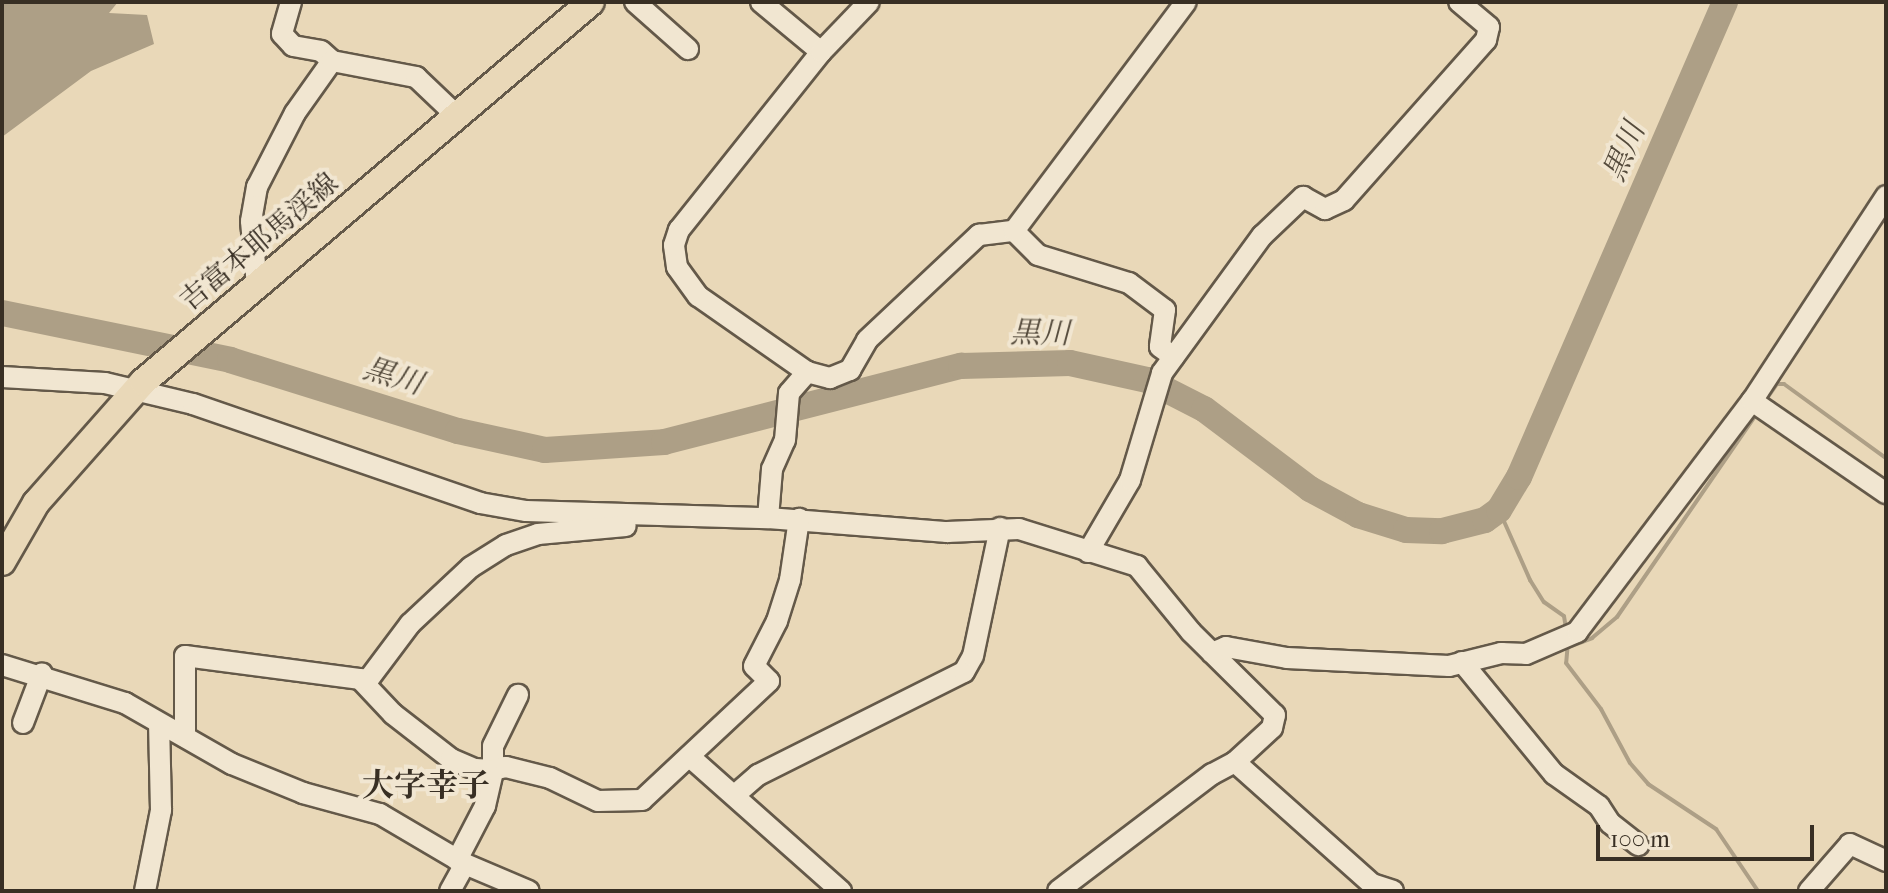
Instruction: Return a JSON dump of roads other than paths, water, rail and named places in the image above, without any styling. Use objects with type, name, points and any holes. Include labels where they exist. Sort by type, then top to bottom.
[{"type":"main road","name":"吉富本耶馬渓線","points":[[2,562],[36,503],[139,387],[591,2]]},
{"type":"street","points":[[291,2],[282,34],[293,46],[321,51],[332,61],[416,77],[457,116]]},
{"type":"street","points":[[635,2],[688,49]]},
{"type":"street","points":[[761,2],[821,52]]},
{"type":"street","points":[[869,2],[821,52],[679,230],[674,245],[677,267],[698,296],[807,372],[830,378],[850,370],[867,340],[979,235],[1014,231],[1186,2]]},
{"type":"street","points":[[1088,552],[1130,480],[1168,365],[1262,236],[1299,199],[1306,197],[1325,209],[1344,200],[1486,40],[1489,27],[1459,2]]},
{"type":"street","points":[[257,285],[251,221],[257,187],[295,113],[332,61]]},
{"type":"street","points":[[1212,653],[1226,647],[1287,658],[1462,662],[1501,653],[1526,654],[1588,623],[1752,401],[1886,196]]},
{"type":"street","points":[[1014,231],[1038,255],[1129,283],[1165,310],[1160,347],[1168,365]]},
{"type":"street","points":[[768,518],[772,469],[785,440],[789,393],[807,372]]},
{"type":"street","points":[[2,377],[139,387],[494,505],[647,515],[799,519],[947,532],[1000,528],[1137,566],[1212,653],[1275,715],[1272,728],[1235,762],[1212,774],[1058,891]]},
{"type":"street","points":[[1752,401],[1886,493]]},
{"type":"street","points":[[494,505],[494,513],[538,534]]},
{"type":"street","points":[[185,737],[185,656],[368,680],[394,641],[471,567],[506,545],[538,534],[644,522],[647,515]]},
{"type":"street","points":[[360,679],[393,714],[451,759],[493,770],[506,767],[550,778],[598,801],[633,803],[690,757],[769,681],[754,666],[790,580],[799,519]]},
{"type":"street","points":[[736,794],[758,775],[964,672],[973,656],[1000,528]]},
{"type":"street","points":[[1462,662],[1554,774],[1599,806],[1610,823],[1638,845]]},
{"type":"street","points":[[2,665],[42,673],[125,703],[159,724],[303,793],[380,814],[461,862],[529,891]]},
{"type":"street","points":[[23,723],[42,673]]},
{"type":"street","points":[[450,891],[485,806],[493,770],[493,746],[518,695]]},
{"type":"street","points":[[145,891],[161,810],[159,724]]},
{"type":"street","points":[[690,757],[736,794],[841,891]]},
{"type":"street","points":[[1235,762],[1368,888],[1393,891]]},
{"type":"street","points":[[1809,891],[1850,844],[1886,861]]},
{"type":"waterway","name":"黒川","points":[[2,313],[230,360],[458,431],[545,450],[664,442],[961,366],[1070,363],[1147,380],[1204,409],[1310,489],[1358,515],[1406,530],[1442,531],[1485,520],[1499,510],[1519,477],[1725,2]]},
{"type":"waterway","points":[[1765,401],[1777,384],[1784,384],[1886,458]]},
{"type":"waterway","points":[[1569,647],[1592,638],[1617,617],[1758,412]]},
{"type":"waterway","points":[[1499,510],[1530,580],[1544,602],[1564,616],[1566,629]]},
{"type":"waterway","points":[[1568,642],[1566,663],[1601,709],[1630,763],[1648,784],[1716,829],[1758,891]]},
{"type":"district","name":"大字幸子","points":[[426,786]]}]
